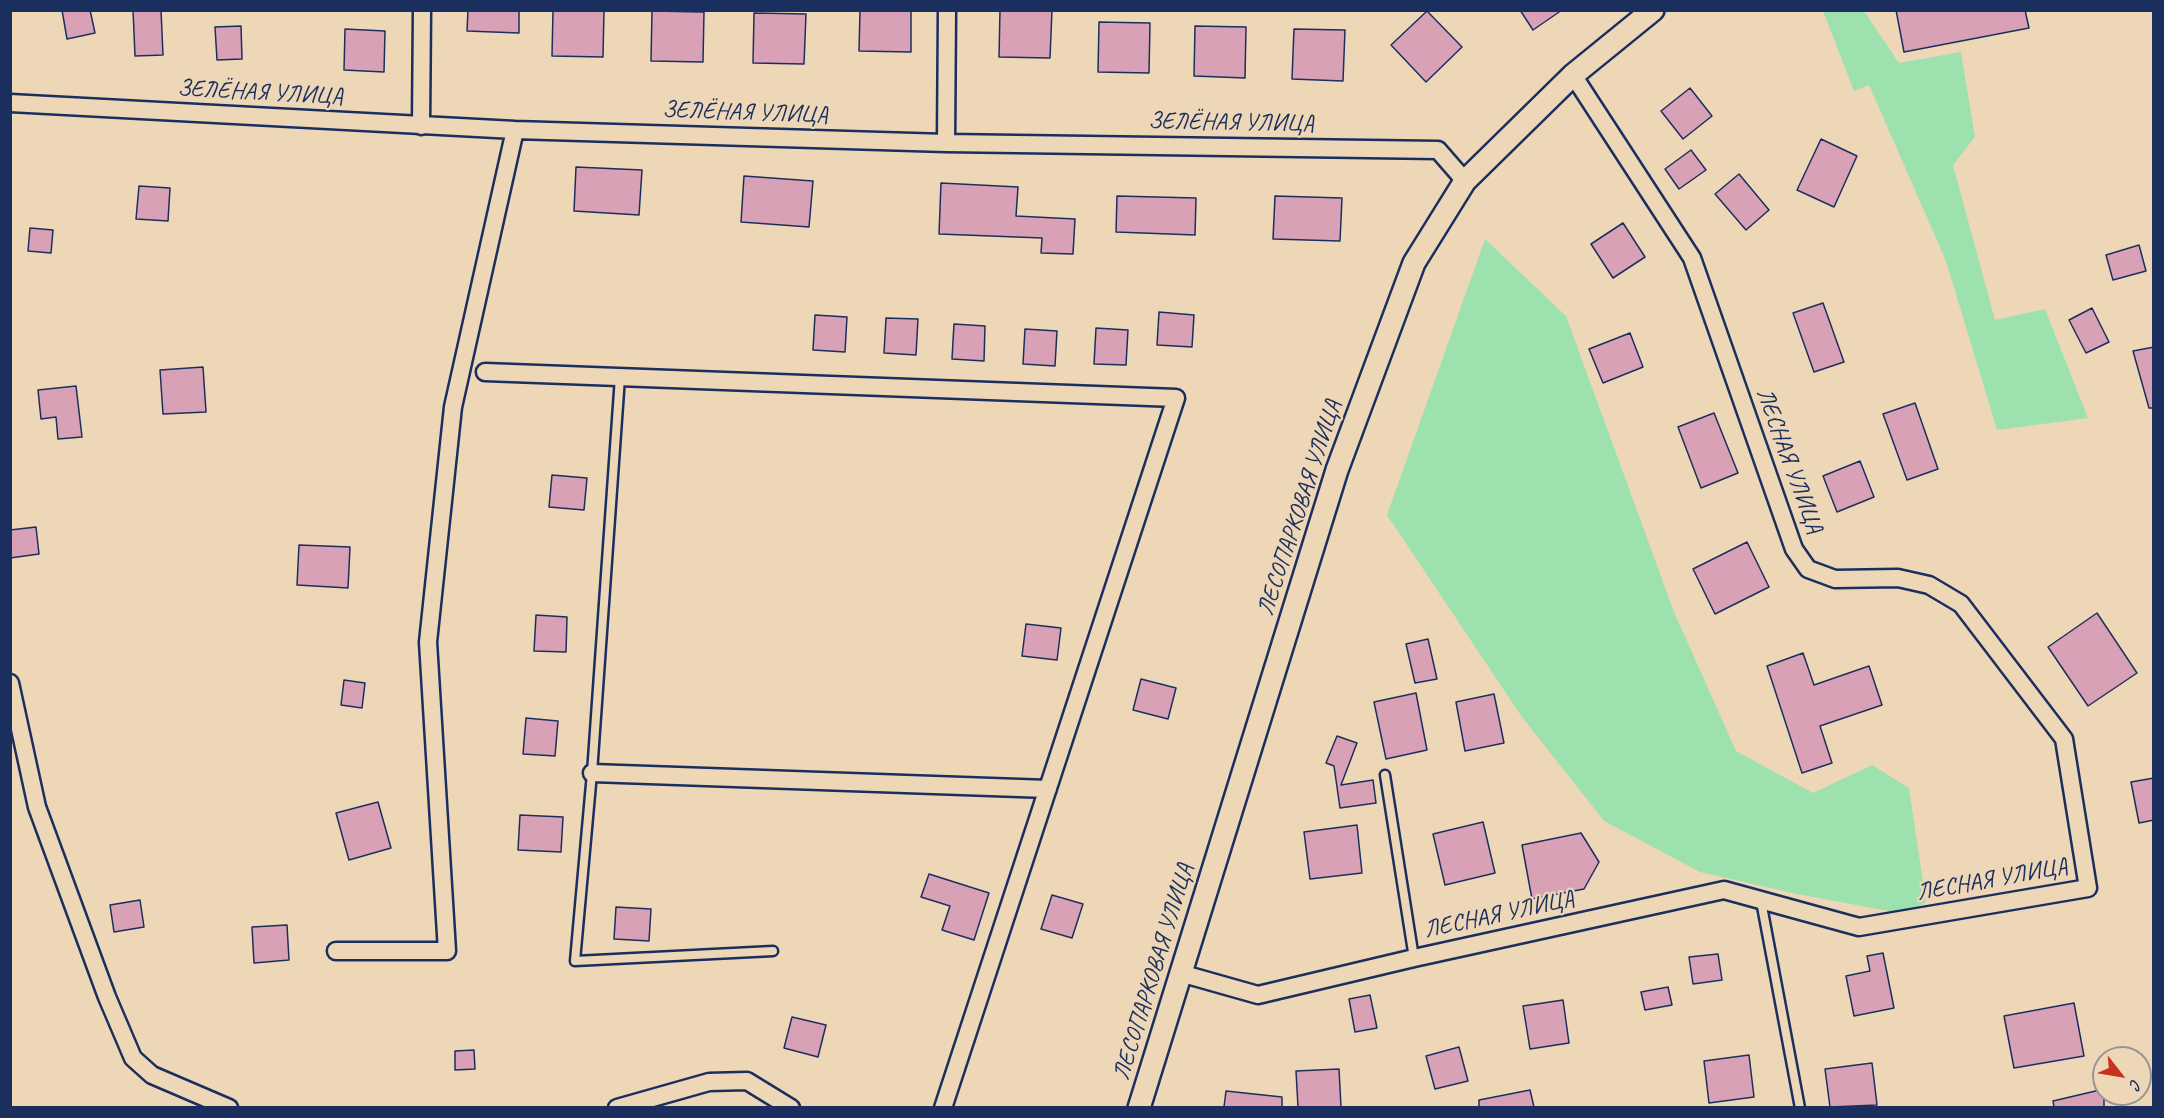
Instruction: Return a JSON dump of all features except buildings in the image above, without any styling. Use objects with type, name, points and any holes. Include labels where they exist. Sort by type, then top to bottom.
[{"type":"street","points":[[421,126],[422,10]]},
{"type":"street","points":[[946,10],[946,143]]},
{"type":"street","name":"ЛЕСОПАРКОВАЯ УЛИЦА","points":[[1139,1107],[1337,470],[1414,263],[1465,181],[1573,75],[1653,10]]},
{"type":"street","name":"ЛЕСНАЯ УЛИЦА","points":[[1180,973],[1258,995],[1414,958],[1724,890],[1859,927],[2088,888],[2064,739],[1961,604],[1929,585],[1899,578],[1835,579],[1808,569],[1794,549],[1692,258],[1573,75]]},
{"type":"street","name":"ЗЕЛЁНАЯ УЛИЦА","points":[[10,103],[515,130],[946,143],[1438,150],[1465,181]]},
{"type":"street","points":[[336,951],[447,951],[428,642],[453,407],[515,130]]},
{"type":"street","points":[[485,372],[1176,398],[943,1107]]},
{"type":"street","points":[[10,683],[37,807],[106,997],[134,1058],[152,1075],[229,1107]]},
{"type":"street","points":[[592,773],[1048,789]]},
{"type":"street","points":[[617,1107],[709,1082],[747,1081],[791,1107]]},
{"type":"lane","points":[[620,377],[592,773],[576,961],[773,951]]},
{"type":"lane","points":[[1385,775],[1414,958]]},
{"type":"lane","points":[[1761,901],[1800,1107]]},
{"type":"green space","points":[[1823,11],[1864,11],[1899,63],[1961,52],[1975,137],[1953,165],[1995,320],[2045,309],[2088,418],[1997,430],[1946,261],[1869,85],[1854,91]]},
{"type":"green space","points":[[1485,239],[1566,316],[1674,612],[1736,751],[1813,793],[1872,765],[1909,788],[1926,902],[1905,914],[1797,894],[1700,872],[1604,821],[1522,717],[1387,515]]}]
